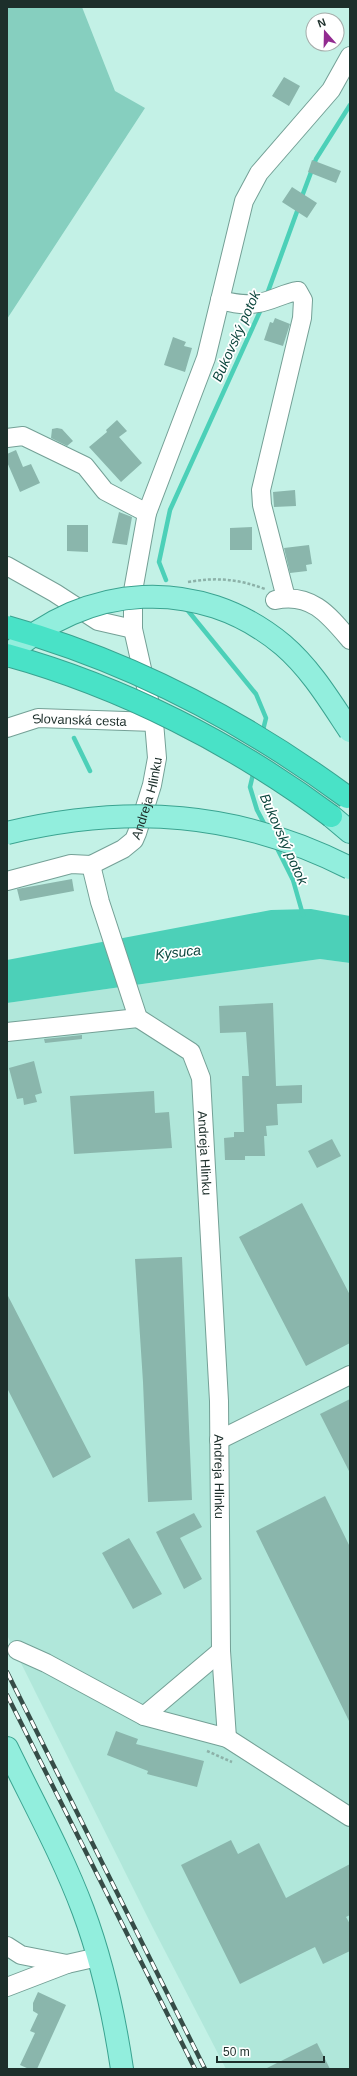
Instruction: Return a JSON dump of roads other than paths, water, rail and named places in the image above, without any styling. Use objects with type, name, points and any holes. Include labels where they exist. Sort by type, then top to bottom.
[{"type":"highway","points":[[7,627],[98,657],[163,686],[264,741],[313,772],[348,798]]},
{"type":"highway","points":[[7,655],[83,680],[148,707],[252,763],[296,790],[330,816]]},
{"type":"main road","points":[[7,655],[54,620],[93,604],[133,597],[152,596],[189,600],[225,610],[240,617],[283,645],[311,674],[350,731]]},
{"type":"main road","points":[[7,833],[46,823],[93,817],[135,815],[176,817],[258,831],[298,844],[350,868]]},
{"type":"main road","points":[[330,816],[350,832]]},
{"type":"main road","points":[[7,1748],[61,1858],[83,1910],[98,1958],[117,2038],[122,2069]]},
{"type":"street","name":"Andreja Hlinku","points":[[90,865],[110,857],[134,840],[150,792],[157,758],[154,722],[134,629],[133,591],[147,513],[206,358],[244,201],[259,174],[331,90],[350,56]]},
{"type":"street","points":[[220,300],[241,304],[258,303],[286,293],[298,291],[303,300],[302,318],[261,490],[262,506],[280,599],[297,598],[317,606],[350,640]]},
{"type":"street","points":[[7,438],[23,436],[85,466],[105,491],[147,513]]},
{"type":"street","points":[[7,566],[55,593],[98,621],[134,629]]},
{"type":"street","name":"Slovanská cesta","points":[[7,728],[38,718],[154,722]]},
{"type":"street","points":[[7,881],[71,864],[90,865],[100,902],[136,1011],[7,1032]]},
{"type":"street","name":"Andreja Hlinku","points":[[136,1011],[192,1052],[201,1078],[219,1401],[221,1651],[227,1738]]},
{"type":"street","points":[[219,1440],[350,1375]]},
{"type":"street","points":[[18,1650],[144,1716],[227,1738],[350,1817]]},
{"type":"street","points":[[144,1716],[221,1651]]},
{"type":"street","points":[[7,1946],[21,1954],[67,1964]]},
{"type":"street","points":[[7,1987],[67,1964],[98,1958]]},
{"type":"water","name":"Kysuca","points":[[311,909],[350,916],[350,963],[320,959],[7,1003],[7,960],[271,910]]},
{"type":"waterway","name":"Bukovský potok","points":[[301,199],[316,159],[350,105]]},
{"type":"waterway","name":"Bukovský potok","points":[[266,297],[299,206]]},
{"type":"waterway","name":"Bukovský potok","points":[[166,580],[159,562],[170,510],[262,307]]},
{"type":"waterway","name":"Bukovský potok","points":[[185,607],[256,694],[266,718],[262,734]]},
{"type":"waterway","points":[[74,738],[90,771]]},
{"type":"waterway","name":"Bukovský potok","points":[[254,770],[250,787],[257,810],[266,827]]},
{"type":"waterway","name":"Bukovský potok","points":[[275,844],[293,880],[303,915]]},
{"type":"railway","points":[[7,1672],[205,2069]]},
{"type":"railway","points":[[7,1695],[195,2069]]}]
